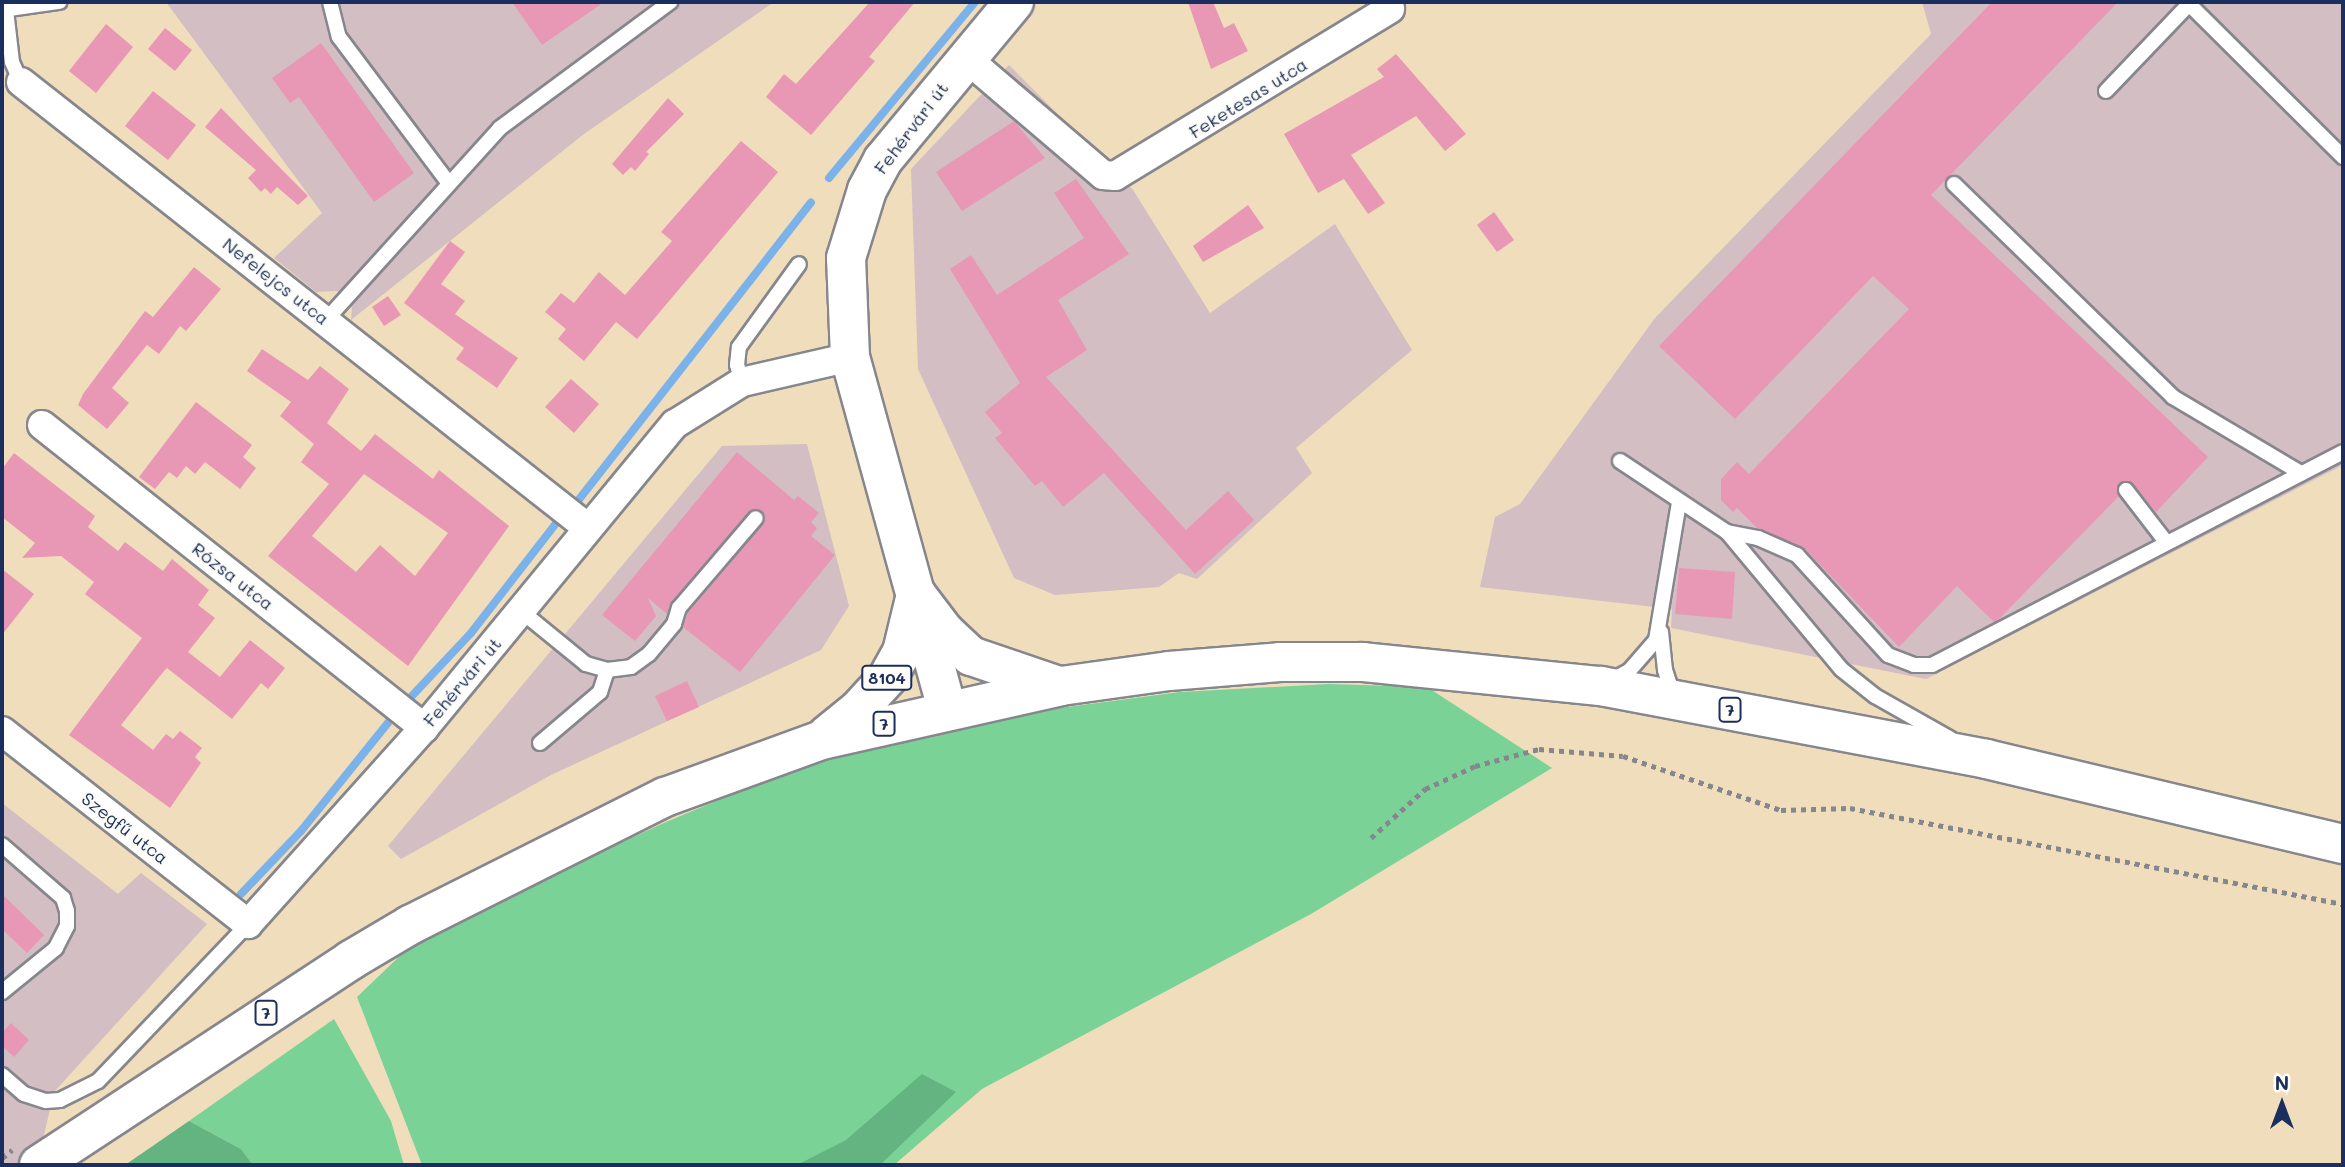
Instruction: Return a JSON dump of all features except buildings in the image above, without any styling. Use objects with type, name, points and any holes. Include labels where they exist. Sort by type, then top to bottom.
[{"type":"main road","name":"Fehérvári út","points":[[947,709],[850,357],[846,258],[867,190],[883,160],[1014,2]]},
{"type":"main road","name":"8104","points":[[916,594],[971,656],[1061,686]]},
{"type":"main road","name":"8104","points":[[822,740],[859,710],[888,677],[902,652],[916,594]]},
{"type":"main road","name":"7","points":[[39,1165],[255,1020],[410,925],[665,797],[822,740],[947,709],[1061,686],[1280,662],[1473,670],[1601,686],[1986,759],[2343,844]]},
{"type":"street","name":"Feketesas utca","points":[[966,58],[1103,175],[1115,176],[1135,168],[1390,9]]},
{"type":"street","name":"Nefelejcs utca","points":[[21,82],[589,528]]},
{"type":"street","name":"Fehérvári út","points":[[248,924],[424,728],[674,424],[742,382],[850,357]]},
{"type":"street","name":"Rózsa utca","points":[[42,425],[424,728]]},
{"type":"street","name":"Szegfű utca","points":[[2,731],[248,924]]},
{"type":"lane","points":[[4,10],[59,2]]},
{"type":"lane","points":[[330,2],[339,37],[448,182]]},
{"type":"lane","points":[[326,320],[448,182],[500,128],[670,2]]},
{"type":"lane","points":[[2106,91],[2190,3],[2343,157]]},
{"type":"lane","name":"Nefelejcs utca","points":[[4,10],[12,62],[21,82]]},
{"type":"lane","points":[[1954,184],[2173,397],[2301,473]]},
{"type":"lane","points":[[742,382],[737,365],[739,347],[799,264]]},
{"type":"lane","points":[[1727,532],[1758,538],[1797,555],[1888,655],[1914,665],[1932,665],[2343,452]]},
{"type":"lane","points":[[1620,461],[1679,503],[1727,532],[1841,669],[1875,696],[1986,759]]},
{"type":"lane","points":[[2126,490],[2166,542]]},
{"type":"lane","points":[[1601,686],[1629,671],[1651,649],[1660,616],[1679,503]]},
{"type":"lane","points":[[521,611],[586,664],[607,670],[631,667],[649,654],[674,624],[679,608],[756,518]]},
{"type":"lane","points":[[1660,616],[1663,660],[1670,685],[1682,695],[1711,706]]},
{"type":"lane","points":[[540,743],[600,692],[607,670]]},
{"type":"lane","points":[[2,845],[63,898],[67,911],[66,926],[56,948],[2,992]]},
{"type":"lane","name":"Fehérvári út","points":[[2,1075],[24,1094],[53,1100],[78,1093],[109,1070],[248,924]]},
{"type":"path","points":[[1371,838],[1425,789],[1475,766],[1539,749],[1623,756],[1781,810],[1850,808],[2343,904]]},
{"type":"shaded area","points":[[166,2],[774,2],[584,134],[351,320],[352,308],[337,291],[316,292],[274,258],[322,213]]},
{"type":"shaded area","points":[[1922,2],[2343,2],[2343,465],[1926,679],[1671,628],[1672,609],[1480,587],[1495,517],[1520,504],[1655,318],[1931,34]]},
{"type":"shaded area","points":[[1009,65],[1133,190],[1210,313],[1335,224],[1412,350],[1296,448],[1312,473],[1197,579],[1179,573],[1159,587],[1055,595],[1014,578],[918,369],[911,169]]},
{"type":"shaded area","points":[[807,444],[849,606],[821,650],[551,775],[401,859],[388,846],[722,446]]},
{"type":"shaded area","points":[[2,803],[118,894],[141,873],[207,924],[54,1092],[37,1165],[2,1165]]},
{"type":"green space","points":[[1329,684],[1427,687],[1552,768],[1311,914],[982,1089],[894,1165],[422,1165],[357,997],[405,951],[483,906],[666,822],[769,779],[856,752],[1022,713],[1180,692]]},
{"type":"green space","points":[[334,1019],[391,1121],[404,1165],[253,1165],[241,1149],[189,1121]]},
{"type":"green space","points":[[922,1074],[956,1092],[880,1165],[797,1165],[846,1140]]},
{"type":"green space","points":[[189,1121],[241,1149],[253,1165],[125,1165]]},
{"type":"waterway","points":[[829,178],[975,2]]},
{"type":"waterway","points":[[577,502],[811,202]]},
{"type":"waterway","points":[[410,698],[471,633],[557,522]]},
{"type":"waterway","points":[[241,894],[301,831],[392,718]]}]
